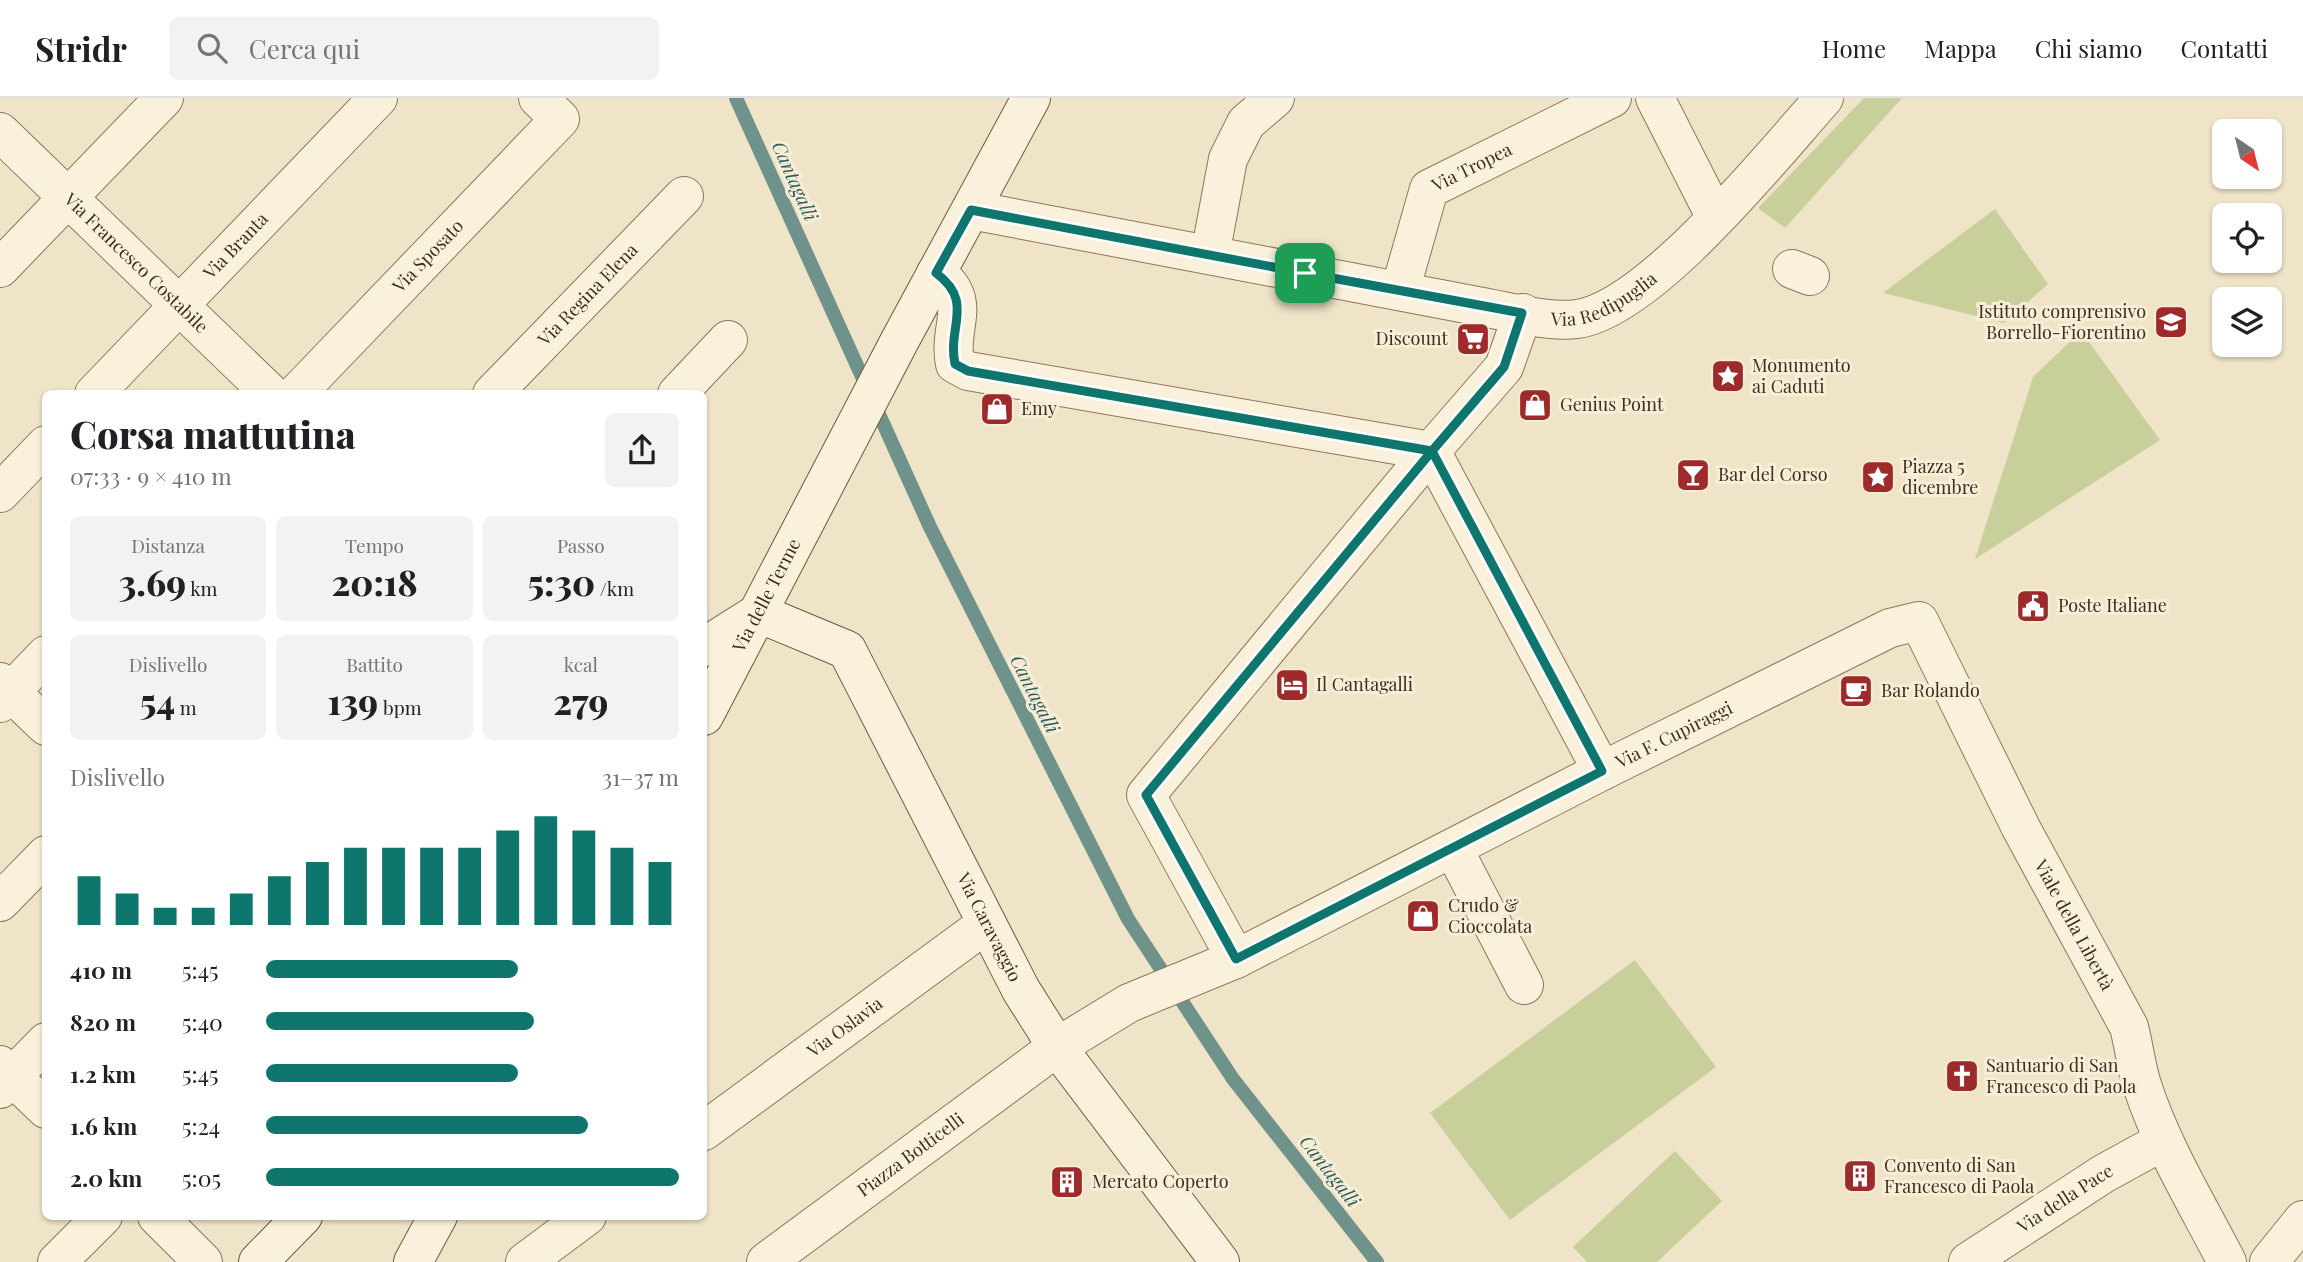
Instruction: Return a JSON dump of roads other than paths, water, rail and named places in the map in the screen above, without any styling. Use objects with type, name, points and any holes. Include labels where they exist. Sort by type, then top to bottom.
[{"type":"street","points":[[0,268],[164,98]]},
{"type":"street","name":"Via Branta","points":[[98,390],[378,98]]},
{"type":"street","points":[[1031,98],[936,273],[956,292],[958,309],[952,349],[955,364],[968,371],[1432,451]]},
{"type":"street","points":[[1210,255],[1228,159],[1246,123],[1275,98]]},
{"type":"street","name":"Via Tropea","points":[[1400,291],[1429,188],[1612,98]]},
{"type":"street","points":[[1655,98],[1716,218]]},
{"type":"street","name":"Via Redipuglia","points":[[971,210],[1400,291],[1522,313],[1575,319],[1598,314],[1643,286],[1716,218],[1824,98]]},
{"type":"street","name":"Via Sposato","points":[[300,390],[549,108]]},
{"type":"street","name":"Via Francesco Costabile","points":[[0,132],[267,390]]},
{"type":"street","name":"Via Regina Elena","points":[[496,390],[684,196]]},
{"type":"street","name":"Via delle Terme","points":[[707,710],[936,273]]},
{"type":"street","points":[[1236,959],[1146,795],[1504,367],[1522,313]]},
{"type":"street","points":[[681,390],[728,341]]},
{"type":"street","points":[[0,493],[42,449]]},
{"type":"street","points":[[1432,451],[1602,771]]},
{"type":"street","points":[[707,645],[758,613]]},
{"type":"street","name":"Via Caravaggio","points":[[758,613],[847,650],[1021,990],[1057,1047],[1220,1262]]},
{"type":"street","name":"Viale della Libertà","points":[[1890,628],[1919,621],[2021,828],[2129,1027],[2141,1083],[2163,1141],[2227,1262]]},
{"type":"street","name":"Via F. Cupiraggi","points":[[1129,1003],[1236,959],[1602,771],[1890,628]]},
{"type":"street","points":[[42,658],[3,692],[42,723]]},
{"type":"street","points":[[1453,848],[1524,985]]},
{"type":"street","points":[[0,902],[42,859]]},
{"type":"street","name":"Via Oslavia","points":[[707,1129],[986,924]]},
{"type":"street","name":"Piazza Botticelli","points":[[766,1262],[1057,1047],[1129,1003]]},
{"type":"street","points":[[42,1045],[4,1077],[42,1106]]},
{"type":"street","name":"Via della Pace","points":[[1968,1262],[2103,1174],[2163,1141]]},
{"type":"street","points":[[57,1262],[99,1220]]},
{"type":"street","points":[[161,1220],[204,1262]]},
{"type":"street","points":[[258,1262],[299,1220]]},
{"type":"street","points":[[413,1262],[436,1220]]},
{"type":"street","points":[[525,1262],[582,1220]]},
{"type":"street","points":[[2269,1262],[2303,1220]]},
{"type":"waterway","name":"Cantagalli","points":[[736,98],[930,527],[1128,919],[1233,1079],[1377,1262]]},
{"type":"place","name":"Istituto comprensivo Borrello-Fiorentino","points":[[2171,322]]},
{"type":"place","name":"Discount","points":[[1473,339]]},
{"type":"place","name":"Monumento ai Caduti","points":[[1728,376]]},
{"type":"place","name":"Genius Point","points":[[1535,405]]},
{"type":"place","name":"Emy","points":[[997,409]]},
{"type":"place","name":"Bar del Corso","points":[[1693,475]]},
{"type":"place","name":"Piazza 5 dicembre","points":[[1878,477]]},
{"type":"place","name":"Poste Italiane","points":[[2033,606]]},
{"type":"place","name":"Il Cantagalli","points":[[1292,685]]},
{"type":"place","name":"Bar Rolando","points":[[1856,691]]},
{"type":"place","name":"Crudo & Cioccolata","points":[[1423,916]]},
{"type":"place","name":"Santuario di San Francesco di Paola","points":[[1962,1076]]},
{"type":"place","name":"Convento di San Francesco di Paola","points":[[1860,1176]]},
{"type":"place","name":"Mercato Coperto","points":[[1067,1182]]}]
